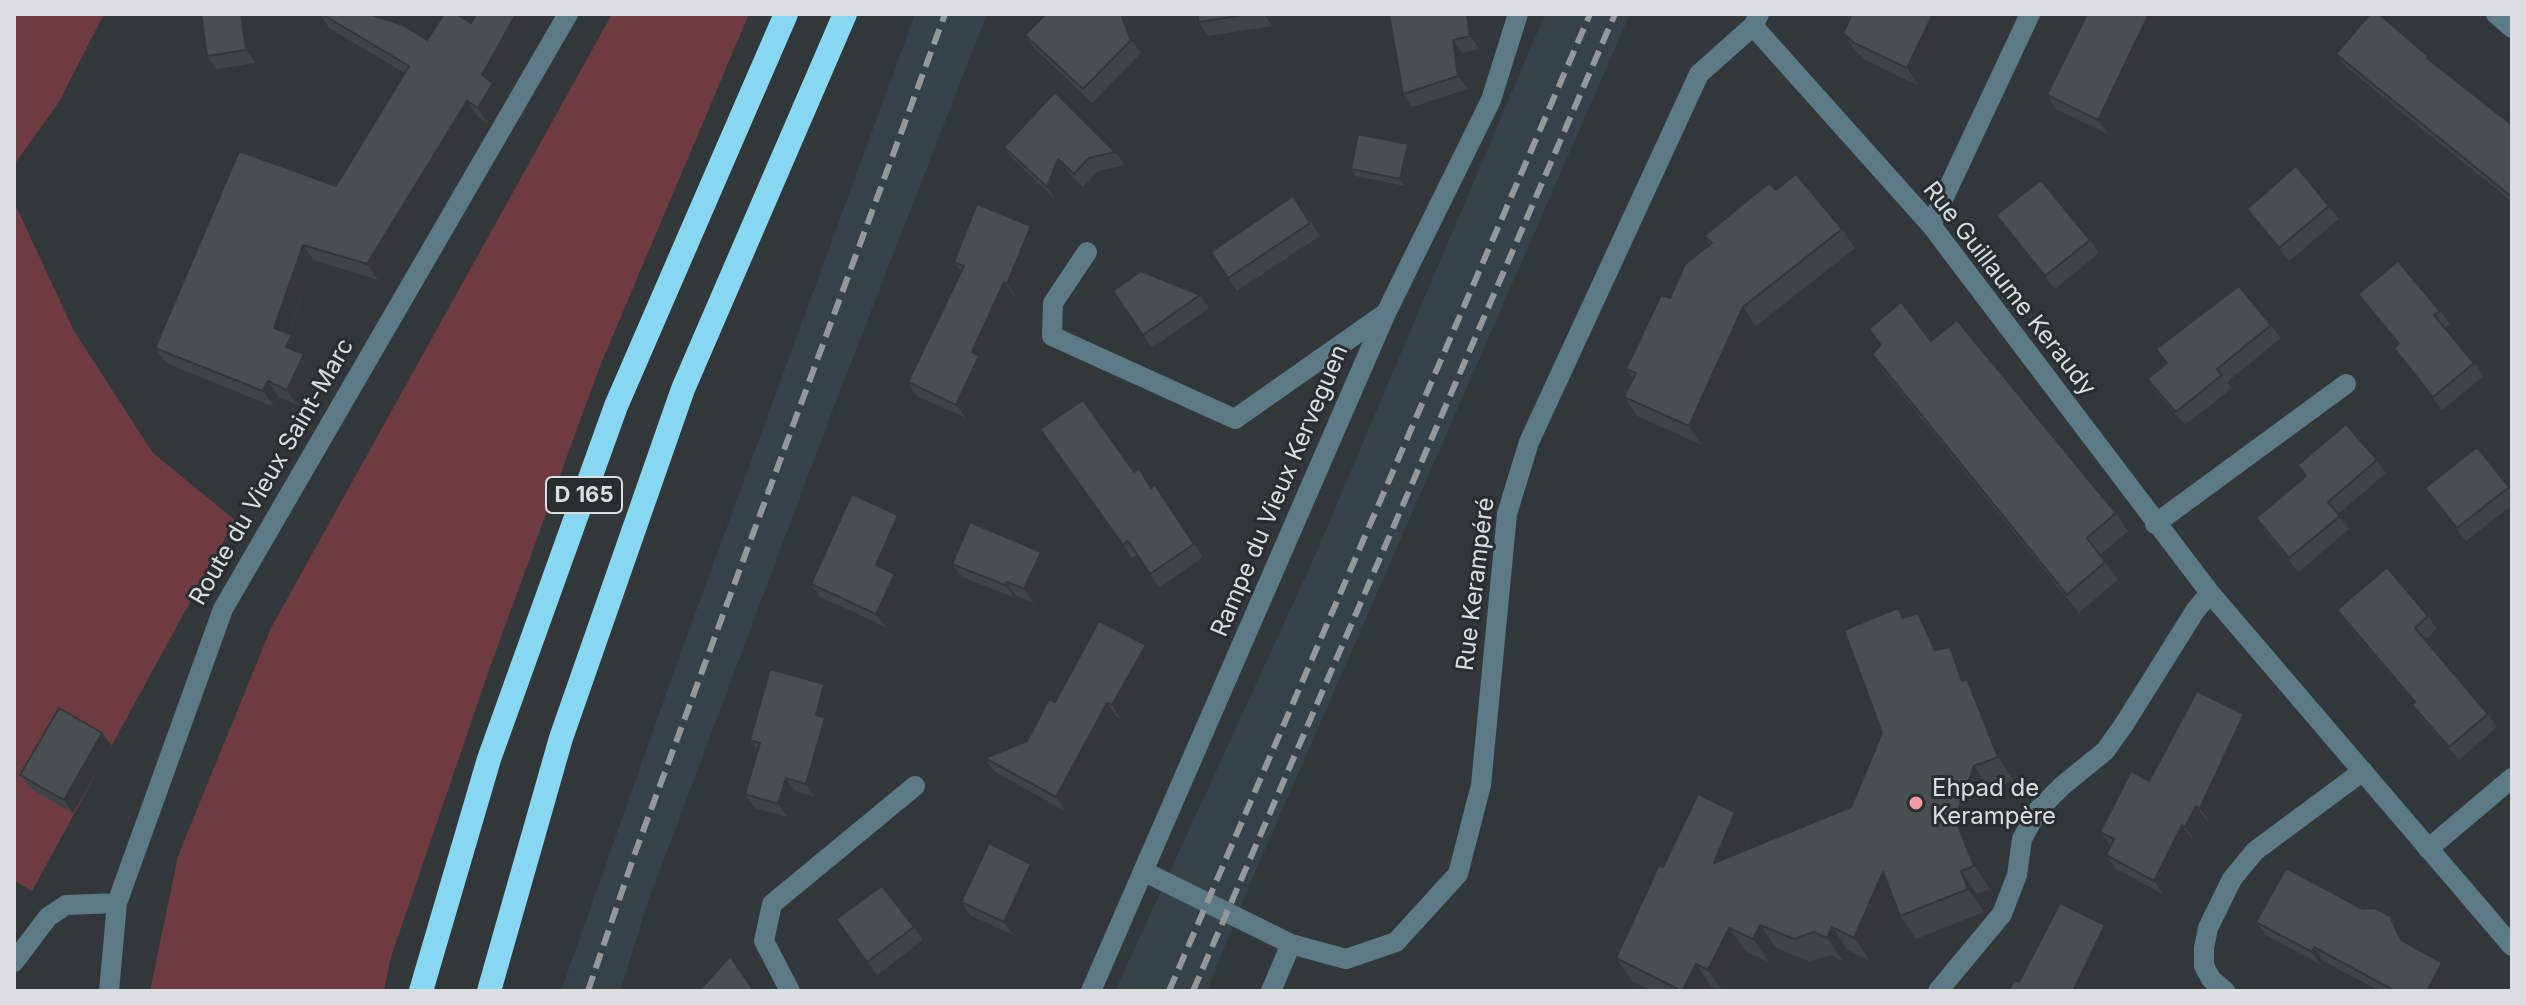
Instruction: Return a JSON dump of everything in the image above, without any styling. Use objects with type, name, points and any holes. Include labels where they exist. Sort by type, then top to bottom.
[{"type":"highway","name":"D 165","points":[[421,991],[489,759],[616,406],[786,14]]},
{"type":"highway","name":"D 165","points":[[489,991],[561,738],[683,389],[845,14]]},
{"type":"street","name":"Route du Vieux Saint-Marc","points":[[109,991],[117,903],[223,609],[568,14]]},
{"type":"street","name":"Rampe du Vieux Kerveguen","points":[[1091,991],[1386,313],[1491,100],[1518,14]]},
{"type":"street","points":[[1931,225],[2030,14]]},
{"type":"street","points":[[2496,14],[2512,28]]},
{"type":"street","name":"Rue Guillaume Keraudy","points":[[1756,20],[1931,225],[2210,593],[2512,946]]},
{"type":"street","name":"Rue Kerampéré","points":[[1143,871],[1291,944],[1346,959],[1396,942],[1458,874],[1481,785],[1507,514],[1529,442],[1699,74],[1756,20]]},
{"type":"street","points":[[1087,252],[1053,303],[1052,336],[1235,419],[1386,313]]},
{"type":"street","points":[[2155,524],[2346,384]]},
{"type":"street","points":[[1938,991],[2002,914],[2017,875],[2022,839],[2038,810],[2105,751],[2195,611],[2210,593]]},
{"type":"street","points":[[2225,991],[2211,979],[2204,966],[2204,948],[2208,928],[2232,879],[2255,851],[2363,771]]},
{"type":"street","points":[[2428,849],[2512,778]]},
{"type":"street","points":[[790,991],[764,941],[772,904],[915,786]]},
{"type":"street","points":[[14,962],[48,917],[66,905],[117,903]]},
{"type":"street","points":[[1271,991],[1291,944]]},
{"type":"shaded area","points":[[14,14],[104,14],[59,102],[14,165]]},
{"type":"shaded area","points":[[612,14],[749,14],[600,366],[489,670],[391,957],[384,991],[150,991],[178,856],[271,628]]},
{"type":"shaded area","points":[[915,14],[987,14],[838,396],[648,902],[620,991],[561,991],[677,663]]},
{"type":"shaded area","points":[[1545,14],[1630,14],[1246,893],[1207,991],[1115,991],[1313,560]]},
{"type":"shaded area","points":[[14,202],[74,331],[153,453],[235,520],[32,891],[14,881]]},
{"type":"building","points":[[201,14],[241,14],[246,50],[207,56]]},
{"type":"building","points":[[322,14],[369,14],[403,25],[427,40],[444,14],[456,14],[471,23],[476,14],[516,14],[482,75],[493,83],[478,108],[467,101],[367,264],[303,245],[274,328],[292,335],[286,347],[304,354],[287,390],[268,381],[263,391],[155,348],[239,151],[336,186],[409,66]]},
{"type":"building","points":[[1046,14],[1121,14],[1131,40],[1083,89],[1025,35]]},
{"type":"building","points":[[1197,14],[1251,14],[1199,22]]},
{"type":"building","points":[[1389,14],[1467,14],[1470,36],[1453,40],[1458,76],[1403,94]]},
{"type":"building","points":[[1852,14],[1933,14],[1907,68],[1854,43],[1843,33]]},
{"type":"building","points":[[2087,14],[2149,14],[2098,120],[2047,95]]},
{"type":"building","points":[[2370,14],[2379,14],[2427,58],[2512,125],[2512,197],[2336,54]]},
{"type":"building","points":[[1055,92],[1115,152],[1089,158],[1074,174],[1058,159],[1047,187],[1004,147]]},
{"type":"building","points":[[1358,134],[1408,144],[1400,179],[1351,169]]},
{"type":"building","points":[[2296,166],[2329,206],[2279,248],[2247,209]]},
{"type":"building","points":[[1796,174],[1842,229],[1743,307],[1689,426],[1624,397],[1636,373],[1626,369],[1661,295],[1670,298],[1685,264],[1712,243],[1704,236],[1769,183],[1776,190]]},
{"type":"building","points":[[2041,180],[2090,240],[2045,276],[1996,215]]},
{"type":"building","points":[[1293,196],[1310,223],[1228,278],[1211,252]]},
{"type":"building","points":[[977,204],[1031,226],[1007,284],[1004,282],[972,352],[979,356],[956,405],[908,382],[964,266],[954,262]]},
{"type":"building","points":[[2398,261],[2440,311],[2434,315],[2474,363],[2433,397],[2394,348],[2399,344],[2358,294]]},
{"type":"building","points":[[1141,271],[1200,295],[1143,335],[1113,291]]},
{"type":"building","points":[[2239,286],[2271,325],[2217,369],[2222,375],[2176,412],[2147,379],[2167,363],[2156,349]]},
{"type":"building","points":[[1901,302],[1931,341],[1957,320],[2116,513],[2087,538],[2105,562],[2067,595],[1872,354],[1881,345],[1869,329]]},
{"type":"building","points":[[1083,400],[1134,472],[1139,468],[1151,488],[1155,485],[1194,544],[1150,574],[1128,541],[1123,545],[1040,429]]},
{"type":"building","points":[[2346,424],[2377,460],[2328,502],[2340,516],[2289,558],[2256,518],[2306,476],[2298,465]]},
{"type":"building","points":[[2477,447],[2509,487],[2457,528],[2425,488]]},
{"type":"building","points":[[852,494],[898,515],[876,565],[895,574],[876,614],[811,584]]},
{"type":"building","points":[[970,522],[1041,552],[1024,589],[1007,582],[1005,585],[952,564]]},
{"type":"building","points":[[2387,567],[2428,616],[2415,628],[2488,714],[2449,747],[2337,610]]},
{"type":"building","name":"Ehpad de Kerampère","points":[[1898,608],[1903,618],[1918,613],[1935,650],[1950,647],[1962,681],[1967,679],[1998,757],[1974,766],[1955,818],[1974,866],[1961,871],[1968,889],[1900,916],[1883,872],[1854,938],[1832,927],[1827,938],[1814,932],[1794,939],[1760,925],[1753,939],[1729,928],[1708,970],[1696,964],[1682,991],[1616,958],[1659,865],[1663,867],[1698,794],[1735,812],[1714,863],[1851,807],[1882,733],[1844,630]]},
{"type":"building","points":[[1099,621],[1146,645],[1112,705],[1107,703],[1056,797],[985,758],[1027,741],[1049,699],[1055,702]]},
{"type":"building","points":[[770,669],[824,684],[816,715],[825,718],[806,784],[786,778],[778,804],[745,794],[760,743],[750,740]]},
{"type":"building","points":[[2197,691],[2244,714],[2200,808],[2196,806],[2185,827],[2182,825],[2154,881],[2106,855],[2114,839],[2100,832],[2131,771],[2149,781]]},
{"type":"building","points":[[59,708],[102,733],[64,800],[20,775]]},
{"type":"building","points":[[989,843],[1031,864],[1004,922],[961,902]]},
{"type":"building","points":[[2286,868],[2363,909],[2375,908],[2390,916],[2401,940],[2442,963],[2427,991],[2395,991],[2314,947],[2312,952],[2256,922]]},
{"type":"building","points":[[882,886],[914,927],[867,962],[836,919]]},
{"type":"building","points":[[2060,903],[2105,925],[2073,991],[2009,991],[2014,980],[2019,982]]},
{"type":"building","points":[[730,956],[754,991],[699,991]]},
{"type":"railway","points":[[588,991],[635,853],[945,14]]},
{"type":"railway","points":[[1169,991],[1590,14]]},
{"type":"railway","points":[[1193,991],[1615,14]]},
{"type":"place","name":"Ehpad de Kerampère","points":[[1916,803]]}]
